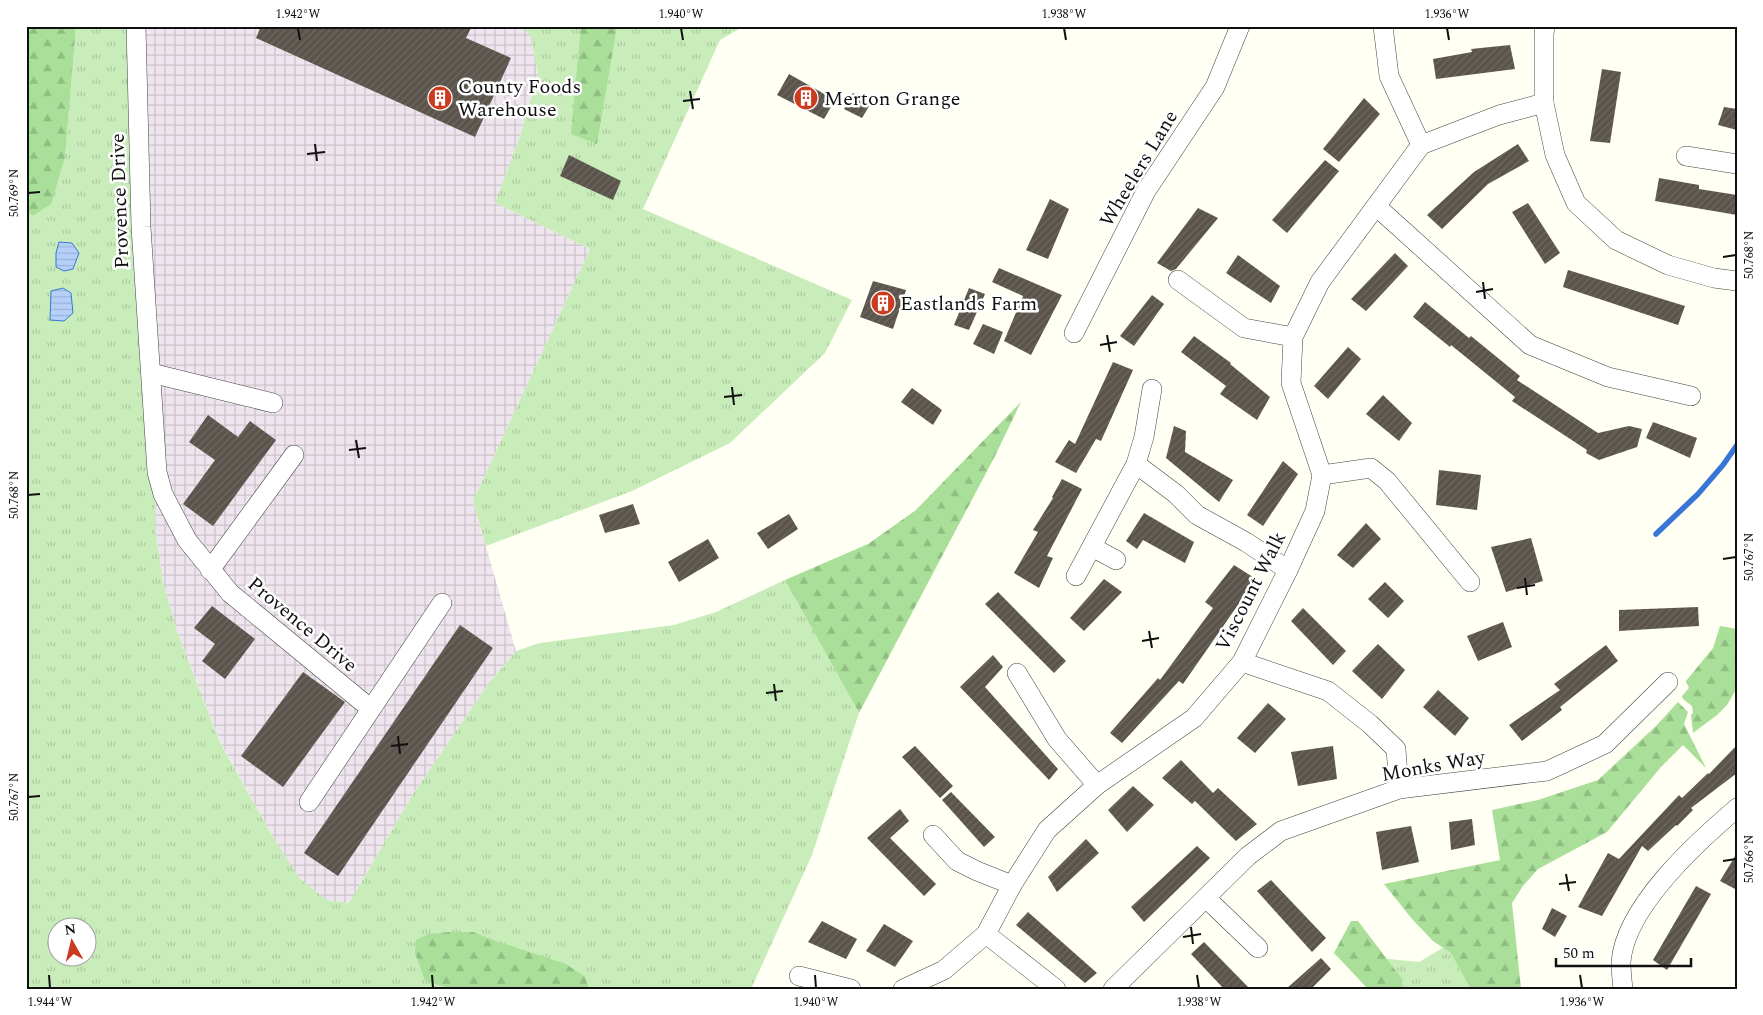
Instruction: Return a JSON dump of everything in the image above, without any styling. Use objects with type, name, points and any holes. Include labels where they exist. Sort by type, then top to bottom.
[{"type":"street","name":"Provence Drive","points":[[136,26],[141,227],[157,472],[163,494],[187,540],[230,593],[371,708]]},
{"type":"street","name":"Wheelers Lane","points":[[1074,333],[1145,193],[1215,87],[1240,26]]},
{"type":"street","points":[[1383,26],[1389,76],[1421,146],[1499,115],[1544,102]]},
{"type":"street","points":[[1545,26],[1544,102],[1555,155],[1576,203],[1616,240],[1668,265],[1714,278],[1737,280]]},
{"type":"street","name":"Viscount Walk","points":[[903,989],[944,970],[986,934],[1012,885],[1047,830],[1097,785],[1194,718],[1242,662],[1315,511],[1322,475],[1291,383],[1293,337],[1320,282],[1421,146]]},
{"type":"street","points":[[1686,156],[1737,164]]},
{"type":"street","points":[[1377,207],[1530,345],[1608,377],[1691,396]]},
{"type":"street","points":[[1178,280],[1244,328],[1293,337]]},
{"type":"street","points":[[151,373],[273,404]]},
{"type":"street","points":[[1076,576],[1136,464],[1144,436],[1152,389]]},
{"type":"street","points":[[210,570],[294,455]]},
{"type":"street","points":[[1136,464],[1176,494],[1197,514],[1246,542],[1288,570]]},
{"type":"street","points":[[1322,475],[1371,468],[1387,481],[1470,582]]},
{"type":"street","points":[[1092,547],[1116,560]]},
{"type":"street","points":[[309,802],[442,603]]},
{"type":"street","points":[[1242,662],[1328,691],[1370,724],[1396,749],[1399,789]]},
{"type":"street","points":[[1017,673],[1057,739],[1097,785]]},
{"type":"street","name":"Monks Way","points":[[1113,989],[1248,856],[1281,831],[1399,789],[1547,771],[1604,744],[1668,682]]},
{"type":"street","points":[[1623,989],[1621,961],[1626,942],[1635,921],[1652,893],[1683,859],[1737,808]]},
{"type":"street","points":[[933,835],[957,861],[1012,885]]},
{"type":"street","points":[[1206,898],[1258,948]]},
{"type":"street","points":[[986,934],[1056,989]]},
{"type":"street","points":[[799,976],[851,989]]},
{"type":"shaded area","points":[[136,26],[522,26],[530,35],[538,74],[521,133],[495,203],[590,249],[473,501],[516,651],[489,683],[413,794],[349,903],[327,900],[300,880],[271,834],[220,741],[178,634],[163,582],[155,526],[157,472]]},
{"type":"green space","points":[[26,26],[76,27],[65,157],[51,204],[33,216],[26,211]]},
{"type":"green space","points":[[76,26],[136,26],[157,472],[155,526],[163,582],[178,634],[220,742],[271,834],[300,879],[327,900],[349,903],[413,794],[489,683],[516,651],[540,643],[674,625],[716,612],[785,580],[859,713],[812,855],[751,989],[26,989],[26,211],[33,216],[65,157]]},
{"type":"green space","points":[[522,26],[744,26],[720,40],[643,209],[852,300],[825,353],[730,443],[632,491],[486,546],[473,501],[590,249],[495,203],[521,133],[538,74],[530,35]]},
{"type":"green space","points":[[581,26],[617,26],[597,144],[571,134]]},
{"type":"green space","points":[[1021,402],[994,458],[859,713],[785,580],[868,544],[916,510]]},
{"type":"green space","points":[[1720,626],[1737,629],[1737,688],[1727,705],[1693,733],[1692,706],[1682,696],[1689,688],[1686,681],[1713,648]]},
{"type":"green space","points":[[1678,702],[1688,712],[1684,724],[1706,768],[1683,745],[1661,767],[1607,832],[1538,869],[1523,886],[1512,903],[1521,989],[1471,989],[1451,953],[1433,941],[1412,919],[1384,884],[1500,860],[1492,810],[1538,800],[1598,780],[1656,726]]},
{"type":"green space","points":[[1351,921],[1358,921],[1402,979],[1403,989],[1368,989],[1334,953]]},
{"type":"green space","points":[[1471,931],[1495,989],[1378,989],[1379,958],[1419,962]]},
{"type":"green space","points":[[473,932],[566,964],[585,977],[589,989],[452,989],[425,981],[415,953],[416,940],[428,934]]},
{"type":"water","points":[[59,242],[72,243],[79,253],[73,269],[64,271],[56,267],[56,253]]},
{"type":"water","points":[[63,288],[71,293],[73,313],[64,321],[50,320],[51,291]]},
{"type":"building","name":"County Foods Warehouse","points":[[261,26],[472,26],[466,38],[511,58],[475,137],[256,38]]},
{"type":"building","points":[[1510,45],[1515,69],[1436,79],[1433,59],[1472,52],[1471,49]]},
{"type":"building","points":[[1602,69],[1621,72],[1610,143],[1590,141]]},
{"type":"building","name":"Merton Grange","points":[[789,74],[835,100],[824,119],[777,95]]},
{"type":"building","points":[[853,93],[871,103],[862,118],[844,109]]},
{"type":"building","points":[[1364,98],[1380,114],[1339,162],[1323,149]]},
{"type":"building","points":[[1724,107],[1737,109],[1737,130],[1718,125]]},
{"type":"building","points":[[1518,144],[1529,161],[1488,184],[1442,229],[1427,215],[1474,172]]},
{"type":"building","points":[[569,155],[621,181],[613,200],[560,176]]},
{"type":"building","points":[[1325,160],[1339,171],[1287,233],[1272,220]]},
{"type":"building","points":[[1659,178],[1699,185],[1699,189],[1737,195],[1737,215],[1655,201]]},
{"type":"building","points":[[1050,199],[1069,209],[1048,259],[1026,250]]},
{"type":"building","points":[[1528,203],[1560,253],[1545,264],[1512,212]]},
{"type":"building","points":[[1198,208],[1218,218],[1176,269],[1171,271],[1157,263]]},
{"type":"building","points":[[1395,253],[1408,266],[1366,311],[1351,299]]},
{"type":"building","points":[[1238,255],[1280,286],[1271,303],[1226,273]]},
{"type":"building","points":[[999,268],[1062,295],[1031,355],[1004,341],[1023,296],[992,282]]},
{"type":"building","points":[[1568,270],[1685,306],[1678,325],[1563,287]]},
{"type":"building","name":"Eastlands Farm","points":[[873,281],[906,290],[893,329],[860,317]]},
{"type":"building","points":[[969,288],[985,294],[969,330],[954,325]]},
{"type":"building","points":[[1152,295],[1164,304],[1134,346],[1120,336]]},
{"type":"building","points":[[1425,302],[1520,376],[1517,380],[1598,433],[1629,426],[1642,429],[1637,447],[1599,460],[1586,453],[1587,450],[1512,401],[1515,397],[1413,317]]},
{"type":"building","points":[[983,324],[1003,332],[994,354],[973,344]]},
{"type":"building","points":[[1194,336],[1231,363],[1270,397],[1257,420],[1220,394],[1226,386],[1181,352]]},
{"type":"building","points":[[1348,347],[1361,359],[1328,399],[1314,386]]},
{"type":"building","points":[[1113,362],[1133,370],[1101,441],[1096,439],[1076,473],[1055,462],[1069,440],[1075,444]]},
{"type":"building","points":[[912,388],[942,410],[933,425],[901,402]]},
{"type":"building","points":[[1383,395],[1412,423],[1399,441],[1366,414]]},
{"type":"building","points":[[208,415],[238,437],[250,421],[276,440],[213,526],[183,504],[215,460],[189,442]]},
{"type":"building","points":[[1653,422],[1697,438],[1690,458],[1646,438]]},
{"type":"building","points":[[1174,426],[1186,431],[1185,452],[1233,480],[1219,502],[1166,458]]},
{"type":"building","points":[[1283,461],[1298,474],[1263,526],[1247,515]]},
{"type":"building","points":[[1439,470],[1481,475],[1477,510],[1436,505]]},
{"type":"building","points":[[1062,479],[1082,489],[1047,556],[1053,558],[1039,588],[1014,573],[1038,532],[1033,530],[1053,498]]},
{"type":"building","points":[[633,504],[640,524],[605,533],[599,515]]},
{"type":"building","points":[[1144,513],[1194,542],[1185,563],[1143,540],[1137,549],[1126,541]]},
{"type":"building","points":[[789,514],[798,529],[768,549],[757,533]]},
{"type":"building","points":[[1366,523],[1381,539],[1353,568],[1337,555]]},
{"type":"building","points":[[1531,538],[1543,581],[1506,592],[1491,547]]},
{"type":"building","points":[[708,539],[719,558],[679,582],[668,562]]},
{"type":"building","points":[[1234,565],[1256,579],[1183,684],[1179,681],[1122,743],[1110,733],[1158,678],[1160,680],[1213,608],[1205,602]]},
{"type":"building","points":[[1104,579],[1122,592],[1084,631],[1070,618]]},
{"type":"building","points":[[1385,582],[1404,601],[1388,618],[1368,599]]},
{"type":"building","points":[[998,592],[1066,661],[1054,673],[985,604]]},
{"type":"building","points":[[212,606],[255,639],[225,679],[202,661],[215,644],[194,628]]},
{"type":"building","points":[[1698,607],[1699,626],[1619,631],[1619,610]]},
{"type":"building","points":[[1303,608],[1346,651],[1333,665],[1291,621]]},
{"type":"building","points":[[1503,622],[1512,647],[1478,661],[1467,636]]},
{"type":"building","points":[[460,625],[493,648],[338,876],[304,853]]},
{"type":"building","points":[[1378,644],[1405,670],[1382,699],[1352,671]]},
{"type":"building","points":[[1606,645],[1618,661],[1560,707],[1562,710],[1522,741],[1509,725],[1560,690],[1554,684]]},
{"type":"building","points":[[993,655],[1003,667],[985,687],[1058,769],[1049,780],[960,687]]},
{"type":"building","points":[[303,672],[345,702],[283,787],[241,756]]},
{"type":"building","points":[[1438,690],[1469,718],[1455,736],[1423,707]]},
{"type":"building","points":[[1268,703],[1286,719],[1255,753],[1237,738]]},
{"type":"building","points":[[1737,745],[1737,773],[1691,808],[1693,810],[1677,826],[1648,851],[1642,846],[1602,916],[1578,907],[1608,853],[1619,859],[1679,795],[1682,798]]},
{"type":"building","points":[[915,746],[953,786],[940,798],[902,757]]},
{"type":"building","points":[[1333,746],[1337,779],[1298,786],[1291,752]]},
{"type":"building","points":[[1181,760],[1213,793],[1218,788],[1257,824],[1236,841],[1195,801],[1192,804],[1162,778]]},
{"type":"building","points":[[1133,786],[1154,805],[1127,832],[1108,810]]},
{"type":"building","points":[[951,792],[995,837],[984,847],[942,800]]},
{"type":"building","points":[[900,809],[909,821],[890,838],[936,884],[924,896],[867,838]]},
{"type":"building","points":[[1472,819],[1475,845],[1451,850],[1449,822]]},
{"type":"building","points":[[1411,826],[1419,862],[1382,870],[1376,832]]},
{"type":"building","points":[[1086,839],[1099,853],[1057,892],[1048,877]]},
{"type":"building","points":[[1197,846],[1210,858],[1144,922],[1131,907]]},
{"type":"building","points":[[1737,853],[1737,890],[1720,881]]},
{"type":"building","points":[[1271,880],[1326,938],[1312,952],[1257,891]]},
{"type":"building","points":[[1696,886],[1711,894],[1667,970],[1653,960]]},
{"type":"building","points":[[1552,908],[1567,916],[1555,937],[1542,929]]},
{"type":"building","points":[[1028,912],[1097,973],[1085,983],[1016,925]]},
{"type":"building","points":[[822,921],[857,939],[846,959],[808,942]]},
{"type":"building","points":[[884,924],[913,941],[895,967],[866,951]]},
{"type":"building","points":[[1204,942],[1250,989],[1224,989],[1191,954]]},
{"type":"building","points":[[1321,958],[1331,969],[1311,989],[1286,989]]},
{"type":"waterway","points":[[1656,534],[1698,494],[1723,465],[1737,445]]},
{"type":"place","name":"County Foods Warehouse","points":[[440,98]]},
{"type":"place","name":"Merton Grange","points":[[806,98]]},
{"type":"place","name":"Eastlands Farm","points":[[883,303]]}]
